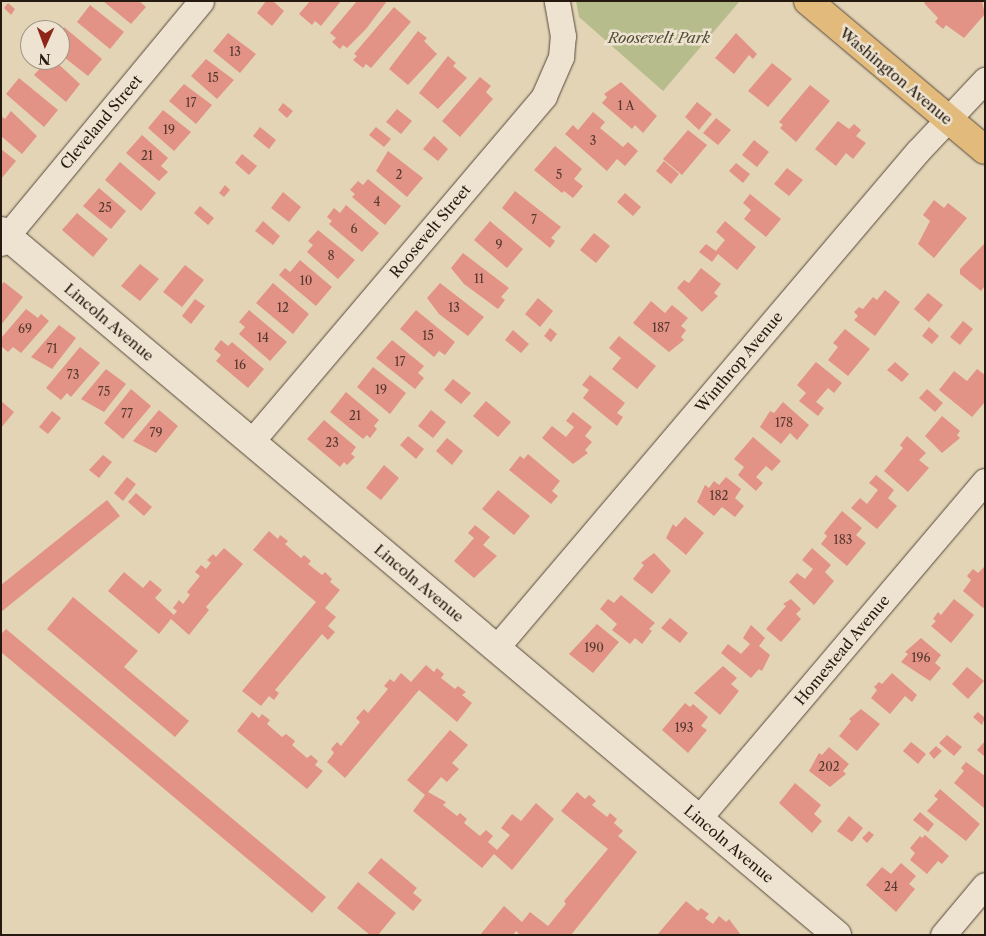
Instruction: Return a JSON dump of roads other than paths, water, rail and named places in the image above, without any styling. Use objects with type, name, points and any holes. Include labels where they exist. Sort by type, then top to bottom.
[{"type":"main road","name":"Washington Avenue","points":[[808,1],[985,150]]},
{"type":"street","name":"Cleveland Street","points":[[3,237],[202,1]]},
{"type":"street","name":"Roosevelt Street","points":[[251,442],[544,96],[561,58],[563,36],[557,1]]},
{"type":"street","name":"Winthrop Avenue","points":[[496,648],[918,151],[985,80]]},
{"type":"street","name":"Lincoln Avenue","points":[[3,237],[251,442],[837,935]]},
{"type":"street","name":"Homestead Avenue","points":[[698,818],[985,481]]},
{"type":"street","points":[[943,935],[985,885]]},
{"type":"park label","name":"Roosevelt Park","points":[[659,38]]}]
